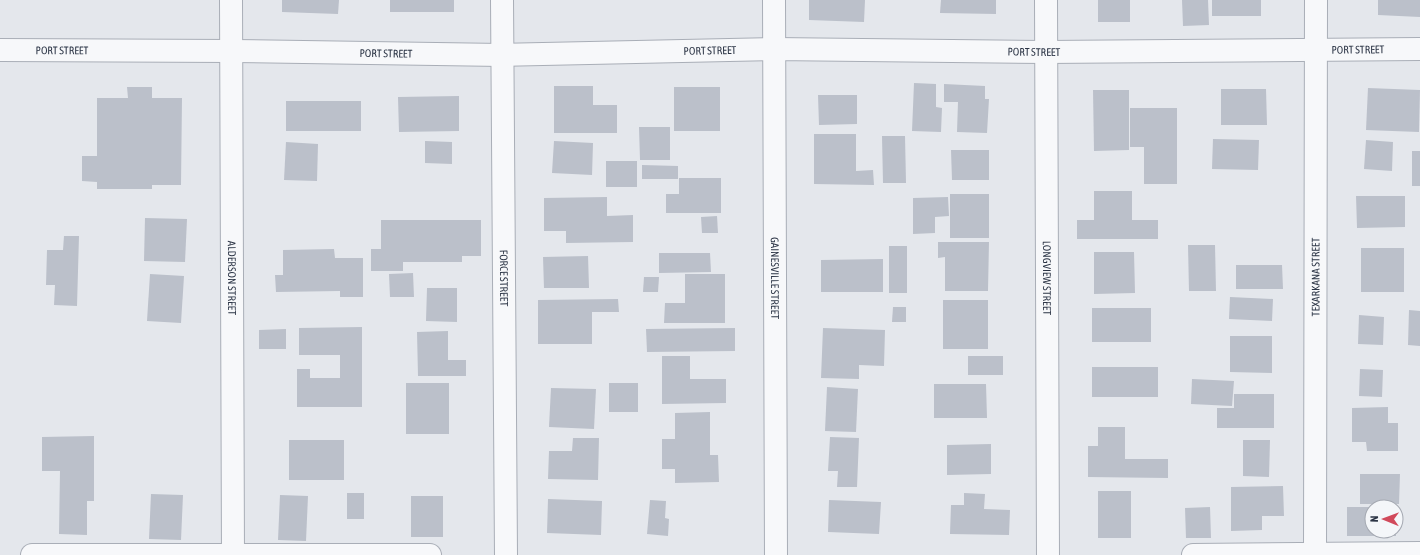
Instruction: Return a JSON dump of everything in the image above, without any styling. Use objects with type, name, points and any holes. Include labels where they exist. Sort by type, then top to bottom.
[{"type":"street","name":"ALDERSON STREET","points":[[231,0],[233,554]]},
{"type":"street","name":"FORCE STREET","points":[[502,0],[506,555]]},
{"type":"street","name":"GAINESVILLE STREET","points":[[774,0],[776,555]]},
{"type":"street","name":"LONGVIEW STREET","points":[[1046,0],[1048,555]]},
{"type":"street","name":"TEXARKANA STREET","points":[[1315,554],[1316,0]]},
{"type":"street","name":"PORT STREET","points":[[0,50],[230,51],[502,55],[774,49],[1046,52],[1420,49]]},
{"type":"street","points":[[1193,555],[1420,553]]},
{"type":"street","points":[[32,555],[430,555]]},
{"type":"building","points":[[282,0],[339,0],[338,14],[282,12]]},
{"type":"building","points":[[390,0],[454,0],[454,12],[390,12]]},
{"type":"building","points":[[809,0],[865,0],[864,22],[809,20]]},
{"type":"building","points":[[941,0],[996,0],[996,14],[940,13]]},
{"type":"building","points":[[1098,0],[1130,0],[1130,22],[1098,22]]},
{"type":"building","points":[[1182,0],[1208,0],[1209,25],[1183,26]]},
{"type":"building","points":[[1212,0],[1261,0],[1261,16],[1212,16]]},
{"type":"building","points":[[1378,0],[1420,0],[1420,17],[1378,15]]},
{"type":"building","points":[[914,83],[936,84],[936,107],[942,108],[941,132],[912,131]]},
{"type":"building","points":[[944,84],[985,86],[985,99],[989,99],[987,133],[957,132],[958,102],[944,102]]},
{"type":"building","points":[[554,86],[593,86],[593,105],[617,105],[617,133],[554,133]]},
{"type":"building","points":[[127,87],[152,87],[152,98],[182,98],[181,185],[152,185],[152,189],[97,189],[97,182],[82,181],[82,156],[97,156],[97,98],[128,98]]},
{"type":"building","points":[[674,87],[720,87],[720,131],[674,131]]},
{"type":"building","points":[[1368,88],[1420,90],[1419,132],[1366,130]]},
{"type":"building","points":[[1221,89],[1266,89],[1267,125],[1221,125]]},
{"type":"building","points":[[1093,90],[1129,90],[1129,150],[1094,151]]},
{"type":"building","points":[[818,95],[857,95],[857,124],[819,125]]},
{"type":"building","points":[[459,96],[459,131],[399,132],[398,97]]},
{"type":"building","points":[[286,101],[361,101],[361,131],[286,131]]},
{"type":"building","points":[[1130,108],[1177,108],[1177,184],[1144,184],[1144,147],[1130,147]]},
{"type":"building","points":[[639,127],[670,127],[670,160],[640,160]]},
{"type":"building","points":[[814,134],[856,134],[856,171],[873,170],[874,185],[814,184]]},
{"type":"building","points":[[882,136],[905,136],[906,183],[883,183]]},
{"type":"building","points":[[1213,139],[1259,140],[1258,170],[1212,169]]},
{"type":"building","points":[[1366,140],[1393,142],[1392,171],[1364,169]]},
{"type":"building","points":[[425,141],[452,142],[452,164],[425,163]]},
{"type":"building","points":[[554,141],[593,143],[592,175],[552,173]]},
{"type":"building","points":[[286,142],[318,144],[317,181],[284,180]]},
{"type":"building","points":[[951,150],[989,150],[989,180],[952,180]]},
{"type":"building","points":[[1412,151],[1420,151],[1420,186],[1412,186]]},
{"type":"building","points":[[606,161],[637,161],[637,187],[606,187]]},
{"type":"building","points":[[642,165],[678,166],[678,179],[642,179]]},
{"type":"building","points":[[679,178],[721,178],[721,213],[666,213],[666,194],[679,194]]},
{"type":"building","points":[[1094,191],[1132,191],[1132,220],[1158,220],[1158,239],[1077,239],[1077,220],[1094,220]]},
{"type":"building","points":[[950,194],[989,194],[989,238],[950,238]]},
{"type":"building","points":[[1356,196],[1405,196],[1405,227],[1357,228]]},
{"type":"building","points":[[607,197],[607,216],[633,215],[633,242],[566,243],[566,231],[544,231],[544,198]]},
{"type":"building","points":[[948,197],[949,216],[935,217],[935,233],[913,234],[913,198]]},
{"type":"building","points":[[717,216],[718,233],[702,233],[701,217]]},
{"type":"building","points":[[145,218],[187,219],[185,262],[144,261]]},
{"type":"building","points":[[381,220],[481,220],[481,256],[462,256],[462,262],[403,262],[403,271],[371,271],[371,249],[381,249]]},
{"type":"building","points":[[64,236],[79,236],[77,306],[54,305],[55,285],[46,285],[47,250],[63,250]]},
{"type":"building","points":[[938,242],[989,242],[988,291],[945,291],[945,257],[938,258]]},
{"type":"building","points":[[1188,245],[1215,245],[1216,291],[1189,291]]},
{"type":"building","points":[[889,246],[907,246],[907,293],[889,293]]},
{"type":"building","points":[[1361,248],[1404,248],[1404,292],[1361,292]]},
{"type":"building","points":[[334,249],[335,258],[363,258],[363,297],[340,297],[340,291],[276,292],[275,275],[283,275],[283,250]]},
{"type":"building","points":[[1094,252],[1134,252],[1135,293],[1094,294]]},
{"type":"building","points":[[659,253],[710,253],[711,272],[659,273]]},
{"type":"building","points":[[588,256],[589,288],[544,288],[543,257]]},
{"type":"building","points":[[883,259],[883,292],[821,292],[821,260]]},
{"type":"building","points":[[1236,265],[1282,265],[1283,289],[1236,289]]},
{"type":"building","points":[[413,273],[414,297],[390,297],[389,274]]},
{"type":"building","points":[[150,274],[184,276],[181,323],[147,321]]},
{"type":"building","points":[[685,274],[725,274],[725,323],[664,323],[665,303],[685,303]]},
{"type":"building","points":[[644,277],[659,277],[658,292],[643,292]]},
{"type":"building","points":[[427,288],[457,288],[457,322],[426,321]]},
{"type":"building","points":[[1230,297],[1273,299],[1272,321],[1229,319]]},
{"type":"building","points":[[618,299],[619,312],[592,312],[592,344],[538,344],[538,300]]},
{"type":"building","points":[[943,300],[988,300],[988,349],[943,349]]},
{"type":"building","points":[[893,307],[906,307],[906,322],[892,322]]},
{"type":"building","points":[[1092,308],[1151,308],[1151,342],[1092,342]]},
{"type":"building","points":[[1409,310],[1420,311],[1420,346],[1408,345]]},
{"type":"building","points":[[1359,315],[1384,317],[1383,345],[1358,344]]},
{"type":"building","points":[[362,327],[362,407],[297,407],[297,369],[310,369],[310,378],[340,378],[340,355],[299,355],[299,328]]},
{"type":"building","points":[[735,328],[735,351],[647,352],[646,329]]},
{"type":"building","points":[[823,328],[885,330],[884,366],[859,365],[859,379],[821,378]]},
{"type":"building","points":[[286,329],[286,349],[259,349],[259,330]]},
{"type":"building","points":[[448,331],[448,360],[466,360],[466,376],[418,376],[417,332]]},
{"type":"building","points":[[1230,336],[1272,336],[1272,373],[1230,372]]},
{"type":"building","points":[[662,356],[690,356],[690,379],[726,379],[726,403],[662,404]]},
{"type":"building","points":[[968,356],[1003,356],[1003,375],[968,375]]},
{"type":"building","points":[[1092,367],[1158,367],[1158,397],[1092,397]]},
{"type":"building","points":[[1360,369],[1383,370],[1382,397],[1359,396]]},
{"type":"building","points":[[1192,379],[1234,381],[1232,406],[1191,404]]},
{"type":"building","points":[[406,383],[449,383],[449,434],[406,434]]},
{"type":"building","points":[[609,383],[638,383],[638,412],[609,412]]},
{"type":"building","points":[[934,384],[986,384],[987,418],[934,418]]},
{"type":"building","points":[[827,387],[858,389],[856,432],[825,431]]},
{"type":"building","points":[[551,388],[596,389],[594,429],[549,427]]},
{"type":"building","points":[[1234,394],[1274,394],[1274,428],[1217,428],[1217,408],[1234,408]]},
{"type":"building","points":[[1388,407],[1388,423],[1398,423],[1398,451],[1367,451],[1366,442],[1352,442],[1352,408]]},
{"type":"building","points":[[710,412],[710,455],[718,455],[719,482],[675,483],[675,469],[662,469],[662,439],[675,439],[675,413]]},
{"type":"building","points":[[1098,427],[1125,427],[1125,459],[1168,459],[1168,478],[1088,477],[1088,446],[1098,446]]},
{"type":"building","points":[[94,436],[94,501],[87,501],[87,535],[59,534],[60,471],[42,471],[42,437]]},
{"type":"building","points":[[830,437],[859,438],[857,487],[837,487],[838,471],[828,471]]},
{"type":"building","points":[[573,438],[599,438],[598,480],[548,479],[549,451],[572,451]]},
{"type":"building","points":[[289,440],[344,440],[344,480],[289,480]]},
{"type":"building","points":[[1243,440],[1270,440],[1269,477],[1243,476]]},
{"type":"building","points":[[991,444],[991,474],[947,475],[947,445]]},
{"type":"building","points":[[1360,474],[1400,474],[1399,499],[1364,499],[1364,504],[1360,504]]},
{"type":"building","points":[[1283,486],[1284,516],[1262,516],[1262,530],[1231,531],[1231,487]]},
{"type":"building","points":[[1098,491],[1131,491],[1131,538],[1098,538]]},
{"type":"building","points":[[347,493],[364,493],[364,519],[347,519]]},
{"type":"building","points":[[964,493],[985,494],[984,509],[1010,510],[1009,535],[950,534],[951,505],[964,505]]},
{"type":"building","points":[[151,494],[183,495],[181,540],[149,539]]},
{"type":"building","points":[[280,495],[308,496],[306,541],[278,540]]},
{"type":"building","points":[[411,496],[443,496],[443,537],[411,537]]},
{"type":"building","points":[[548,499],[602,501],[601,535],[547,533]]},
{"type":"building","points":[[650,500],[666,501],[665,518],[669,519],[668,536],[647,534]]},
{"type":"building","points":[[829,500],[881,502],[879,534],[828,532]]},
{"type":"building","points":[[1210,507],[1211,538],[1186,538],[1185,508]]},
{"type":"building","points":[[1347,507],[1364,507],[1364,536],[1347,536]]}]
